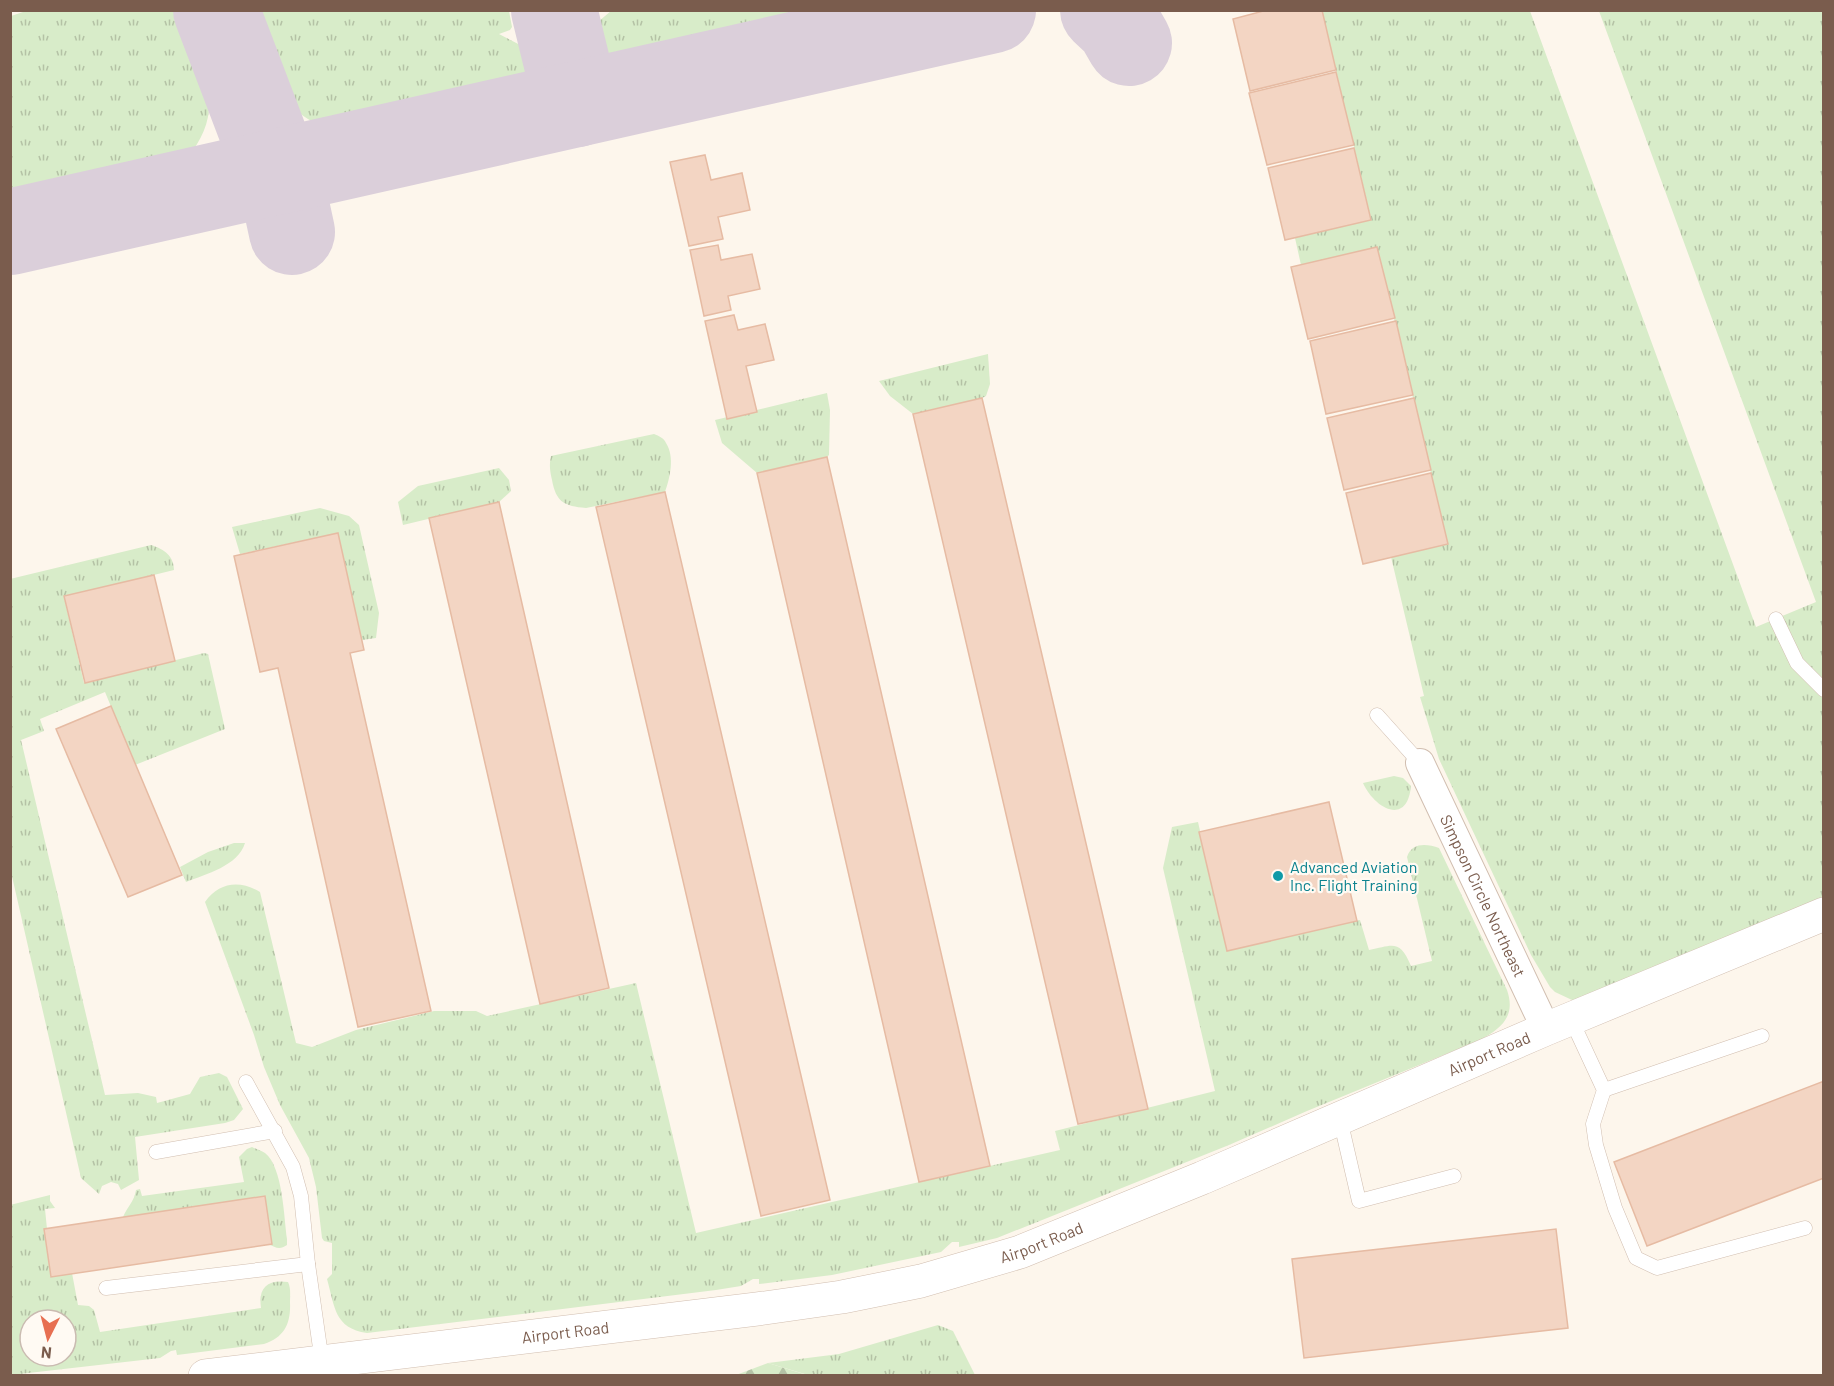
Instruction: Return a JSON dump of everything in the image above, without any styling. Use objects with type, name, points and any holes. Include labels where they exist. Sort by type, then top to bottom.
[{"type":"street","name":"Simpson Circle Northeast","points":[[1420,764],[1558,1024]]},
{"type":"street","name":"Airport Road","points":[[205,1376],[757,1309],[842,1297],[921,1281],[1020,1252],[1202,1178],[1558,1024],[1824,914]]},
{"type":"lane","points":[[1776,619],[1797,663],[1824,690]]},
{"type":"lane","points":[[1377,715],[1420,764]]},
{"type":"lane","points":[[1558,1024],[1604,1090]]},
{"type":"lane","points":[[1604,1090],[1762,1036]]},
{"type":"lane","points":[[246,1082],[293,1167],[301,1196],[322,1362]]},
{"type":"lane","points":[[1604,1090],[1593,1124],[1596,1145],[1615,1208],[1636,1258],[1657,1268],[1805,1228]]},
{"type":"lane","points":[[1340,1119],[1359,1201],[1454,1176]]},
{"type":"lane","points":[[156,1152],[275,1131]]},
{"type":"lane","points":[[106,1288],[308,1264]]},
{"type":"green space","points":[[26,11],[175,11],[180,16],[191,34],[201,59],[209,95],[209,110],[201,138],[167,178],[11,212],[11,16]]},
{"type":"green space","points":[[247,11],[509,11],[512,27],[499,34],[528,49],[534,59],[535,71],[529,84],[508,103],[356,136],[331,130],[310,120],[294,108],[270,76]]},
{"type":"green space","points":[[611,11],[910,11],[660,69],[630,72],[598,52],[593,40],[593,26]]},
{"type":"green space","points":[[1322,11],[1530,11],[1756,627],[1816,602],[1599,11],[1823,11],[1823,899],[1580,999],[1572,1000],[1555,992],[1531,955],[1439,759],[1420,697],[1424,696],[1391,557],[1448,544],[1377,247],[1301,265],[1295,238],[1371,219]]},
{"type":"green space","points":[[988,354],[990,384],[986,396],[982,398],[913,414],[890,396],[879,381]]},
{"type":"green space","points":[[827,393],[830,410],[829,455],[827,457],[757,473],[722,443],[715,420]]},
{"type":"green space","points":[[654,434],[664,440],[669,449],[670,474],[665,492],[586,508],[572,506],[562,502],[559,498],[551,474],[551,456]]},
{"type":"green space","points":[[499,468],[509,480],[511,491],[499,502],[403,525],[398,502],[418,486]]},
{"type":"green space","points":[[320,508],[349,516],[359,525],[379,613],[376,638],[362,640],[338,533],[240,554],[232,527]]},
{"type":"green space","points":[[151,545],[167,554],[174,565],[174,570],[64,597],[84,683],[204,653],[208,654],[225,729],[135,765],[105,692],[40,719],[44,731],[21,740],[105,1095],[138,1093],[156,1097],[157,1103],[190,1094],[200,1077],[219,1073],[227,1077],[243,1109],[234,1120],[225,1123],[135,1137],[139,1180],[121,1190],[118,1184],[111,1182],[102,1186],[99,1194],[81,1178],[11,872],[10,579]]},
{"type":"green space","points":[[1394,776],[1403,778],[1411,786],[1408,799],[1397,810],[1382,806],[1368,792],[1363,783]]},
{"type":"green space","points":[[1198,822],[1227,950],[1360,920],[1369,950],[1395,946],[1403,951],[1411,966],[1432,961],[1407,857],[1412,849],[1420,845],[1439,848],[1507,990],[1510,1007],[1505,1020],[1495,1031],[1480,1040],[1229,1145],[997,1238],[959,1247],[959,1242],[952,1242],[941,1252],[832,1275],[759,1284],[759,1279],[753,1279],[741,1286],[716,1290],[367,1333],[348,1326],[342,1321],[334,1307],[327,1279],[332,1274],[332,1243],[322,1238],[316,1187],[309,1158],[280,1105],[264,1067],[205,902],[217,890],[230,885],[245,886],[260,892],[296,1043],[312,1047],[356,1030],[434,1011],[476,1011],[487,1016],[636,983],[696,1233],[1060,1150],[1055,1131],[1215,1091],[1163,868],[1172,827]]},
{"type":"green space","points":[[234,843],[245,843],[236,858],[212,872],[186,882],[180,867],[208,852]]},
{"type":"green space","points":[[252,1147],[265,1153],[276,1169],[287,1239],[285,1247],[278,1248],[268,1244],[123,1217],[136,1190],[140,1189],[142,1196],[244,1182],[239,1157]]},
{"type":"green space","points":[[50,1195],[50,1201],[55,1208],[45,1209],[47,1229],[44,1230],[51,1276],[72,1273],[78,1305],[89,1306],[94,1310],[100,1332],[261,1308],[261,1295],[266,1286],[281,1281],[288,1282],[290,1287],[288,1323],[282,1333],[264,1344],[177,1355],[176,1350],[160,1358],[78,1367],[78,1308],[18,1308],[18,1368],[72,1368],[11,1375],[10,1205]]},
{"type":"green space","points":[[938,1325],[953,1331],[975,1375],[808,1375],[768,1363],[839,1354]]},
{"type":"green space","points":[[768,1363],[807,1375],[736,1375]]},
{"type":"building","points":[[1267,10],[1322,10],[1336,70],[1250,91],[1233,19]]},
{"type":"building","points":[[1336,72],[1354,145],[1267,165],[1249,93]]},
{"type":"building","points":[[1354,148],[1371,220],[1285,240],[1268,168]]},
{"type":"building","points":[[705,155],[711,180],[742,173],[750,210],[718,217],[723,239],[689,246],[670,162]]},
{"type":"building","points":[[718,245],[721,260],[752,254],[760,289],[728,296],[731,310],[704,316],[690,250]]},
{"type":"building","points":[[1377,247],[1395,318],[1308,339],[1291,267]]},
{"type":"building","points":[[734,315],[738,330],[765,324],[774,360],[746,366],[757,412],[727,419],[705,321]]},
{"type":"building","points":[[1396,321],[1413,395],[1326,414],[1310,341]]},
{"type":"building","points":[[982,398],[1148,1109],[1078,1124],[913,414]]},
{"type":"building","points":[[1414,398],[1431,470],[1344,490],[1327,418]]},
{"type":"building","points":[[827,457],[990,1166],[919,1182],[757,473]]},
{"type":"building","points":[[1431,473],[1448,544],[1363,564],[1346,493]]},
{"type":"building","points":[[665,492],[830,1200],[761,1216],[596,507]]},
{"type":"building","points":[[499,502],[609,988],[540,1004],[429,518]]},
{"type":"building","points":[[338,533],[364,650],[350,653],[431,1011],[358,1027],[278,668],[260,672],[234,556]]},
{"type":"building","points":[[154,575],[175,661],[85,683],[64,596]]},
{"type":"building","points":[[111,706],[182,875],[128,897],[56,729]]},
{"type":"building","name":"Advanced Aviation Inc. Flight Training","points":[[1329,802],[1357,921],[1227,951],[1199,832]]},
{"type":"building","points":[[1824,1081],[1824,1178],[1647,1246],[1614,1162]]},
{"type":"building","points":[[265,1196],[272,1244],[51,1277],[44,1229]]},
{"type":"building","points":[[1556,1229],[1568,1328],[1304,1358],[1292,1259]]},
{"type":"taxiway","points":[[216,10],[281,181],[292,232]]},
{"type":"taxiway","points":[[554,10],[577,104]]},
{"type":"taxiway","points":[[10,232],[993,10]]},
{"type":"taxiway","points":[[1103,10],[1118,24],[1129,43]]},
{"type":"place","name":"Advanced Aviation Inc. Flight Training","points":[[1278,876]]}]
